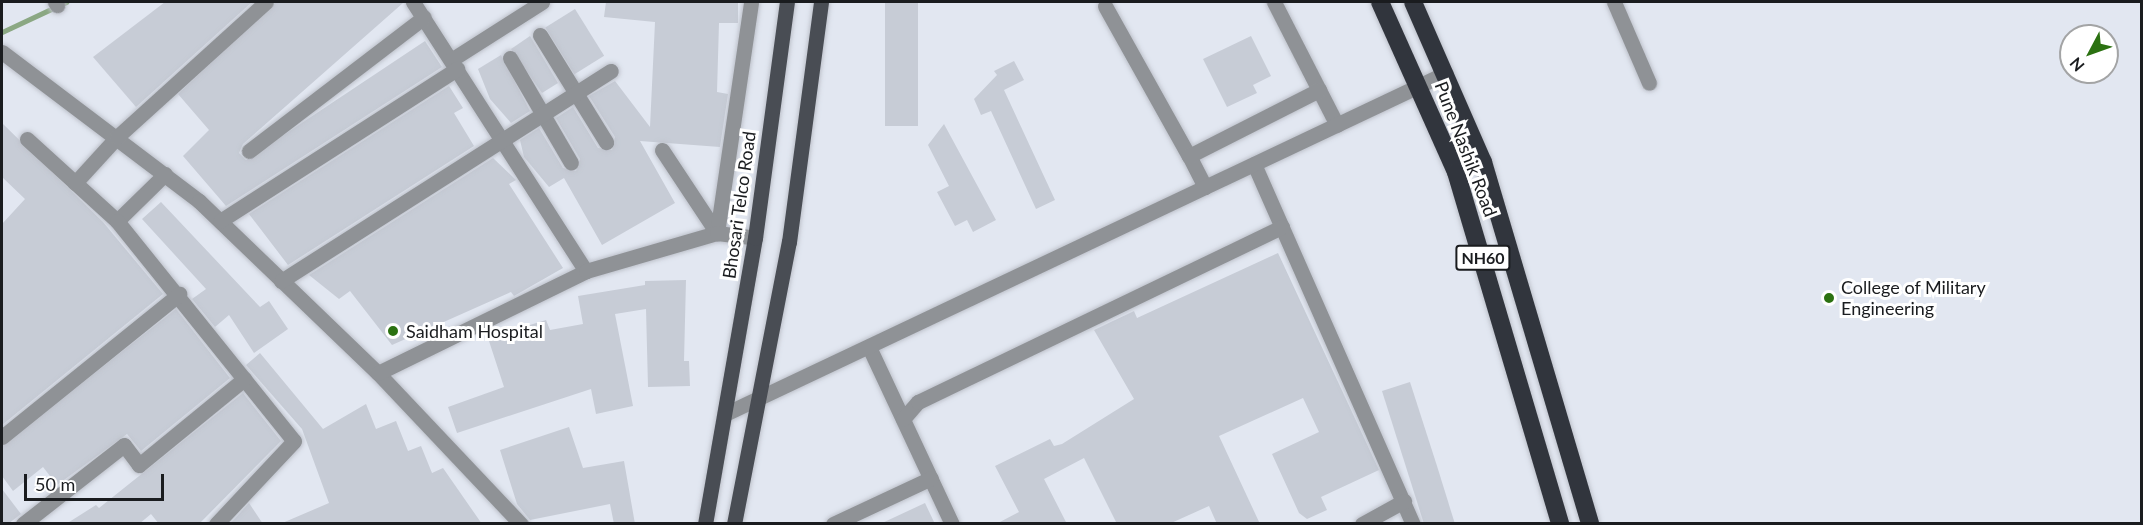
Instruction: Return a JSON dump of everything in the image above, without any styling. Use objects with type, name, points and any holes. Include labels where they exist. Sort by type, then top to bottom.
[{"type":"highway","name":"Pune Nashik Road","points":[[1380,2],[1456,172],[1560,524]]},
{"type":"highway","name":"Pune Nashik Road","points":[[1413,2],[1483,162],[1590,524]]},
{"type":"main road","name":"Bhosari Telco Road","points":[[705,524],[727,413],[755,238],[787,2]]},
{"type":"main road","points":[[734,524],[789,242],[821,2]]},
{"type":"street","points":[[75,183],[117,137],[267,2]]},
{"type":"street","points":[[413,2],[586,271]]},
{"type":"street","points":[[220,221],[454,65],[543,2]]},
{"type":"street","points":[[717,233],[751,2]]},
{"type":"street","points":[[1274,2],[1337,125]]},
{"type":"street","points":[[1614,2],[1649,83]]},
{"type":"street","points":[[1105,6],[1205,187]]},
{"type":"street","points":[[249,151],[424,17]]},
{"type":"street","points":[[540,35],[606,142]]},
{"type":"street","points":[[510,58],[571,163]]},
{"type":"street","points":[[4,59],[117,137],[220,221],[378,373],[521,524]]},
{"type":"street","points":[[281,281],[610,71]]},
{"type":"street","points":[[727,413],[758,402],[1446,73]]},
{"type":"street","points":[[1188,156],[1319,90]]},
{"type":"street","points":[[27,139],[117,221],[179,294],[294,441],[216,524]]},
{"type":"street","points":[[662,150],[717,233]]},
{"type":"street","points":[[1254,164],[1413,524]]},
{"type":"street","points":[[117,221],[165,174]]},
{"type":"street","points":[[903,418],[918,402],[1282,226]]},
{"type":"street","points":[[378,373],[586,271],[717,233],[755,238]]},
{"type":"street","points":[[2,437],[179,294]]},
{"type":"street","points":[[869,347],[952,524]]},
{"type":"street","points":[[23,524],[124,445],[139,465],[244,379]]},
{"type":"street","points":[[834,524],[931,478]]},
{"type":"street","points":[[1362,524],[1404,501]]},
{"type":"building","points":[[165,2],[252,2],[136,107],[93,57]]},
{"type":"building","points":[[276,2],[403,3],[243,144],[239,153],[246,160],[425,41],[442,67],[226,206],[183,156],[209,130],[178,94]]},
{"type":"building","points":[[606,2],[738,2],[738,23],[719,23],[717,92],[728,94],[720,147],[640,141],[675,203],[602,245],[564,178],[549,187],[524,157],[520,140],[539,128],[563,168],[576,171],[580,159],[556,118],[573,107],[598,148],[612,150],[615,137],[589,96],[615,81],[650,127],[655,22],[604,17]]},
{"type":"building","points":[[885,2],[918,2],[918,126],[885,126]]},
{"type":"building","points":[[575,9],[604,56],[574,74],[545,28]]},
{"type":"building","points":[[530,36],[558,83],[542,93],[511,49]]},
{"type":"building","points":[[1251,36],[1271,76],[1253,85],[1257,93],[1227,107],[1203,59]]},
{"type":"building","points":[[501,55],[530,111],[511,123],[490,99],[478,69]]},
{"type":"building","points":[[1014,61],[1024,80],[1004,90],[1055,200],[1036,209],[991,111],[981,115],[974,99],[997,75],[994,71]]},
{"type":"building","points":[[449,86],[463,108],[454,113],[474,146],[288,265],[249,214]]},
{"type":"building","points":[[2,123],[103,222],[163,294],[2,425],[2,224],[25,199],[2,177]]},
{"type":"building","points":[[944,124],[996,220],[973,232],[967,220],[955,226],[937,192],[949,186],[928,145]]},
{"type":"building","points":[[493,158],[516,180],[509,184],[563,268],[514,296],[511,292],[392,345],[350,291],[339,299],[309,275]]},
{"type":"building","points":[[161,202],[260,307],[269,301],[288,329],[254,353],[229,315],[215,327],[192,299],[206,289],[142,219]]},
{"type":"building","points":[[1278,253],[1379,470],[1321,497],[1327,510],[1307,519],[1299,513],[1272,454],[1319,432],[1303,398],[1219,436],[1260,524],[1217,524],[1209,506],[1169,524],[1117,524],[1084,458],[1044,479],[1067,524],[996,524],[1019,512],[995,466],[1050,439],[1054,446],[1062,444],[1134,399],[1094,330],[1134,311],[1137,318]]},
{"type":"building","points":[[686,280],[684,361],[689,361],[690,386],[648,387],[646,309],[615,314],[633,406],[596,414],[591,389],[457,433],[448,407],[504,387],[488,338],[546,320],[550,330],[583,324],[578,296],[645,285],[645,281]]},
{"type":"building","points":[[176,309],[230,378],[141,451],[127,434],[57,485],[43,467],[13,491],[2,476],[2,446]]},
{"type":"building","points":[[260,353],[323,429],[366,404],[376,429],[396,421],[408,451],[421,446],[432,473],[443,468],[482,524],[280,524],[329,503],[302,429],[246,365]]},
{"type":"building","points":[[1410,382],[1455,524],[1424,524],[1382,391]]},
{"type":"building","points":[[243,393],[281,441],[199,524],[159,524],[151,514],[139,524],[66,524],[96,505],[99,508]]},
{"type":"building","points":[[569,427],[583,468],[624,461],[635,524],[614,524],[610,504],[530,520],[517,504],[500,450]]},
{"type":"building","points":[[2,489],[21,514],[8,524],[2,524]]},
{"type":"building","points":[[249,503],[263,524],[230,524]]},
{"type":"building","points":[[925,503],[935,524],[880,524]]},
{"type":"waterway","points":[[2,32],[66,2]]},
{"type":"place","name":"College of Military Engineering","points":[[1829,298]]},
{"type":"place","name":"Saidham Hospital","points":[[393,331]]}]
